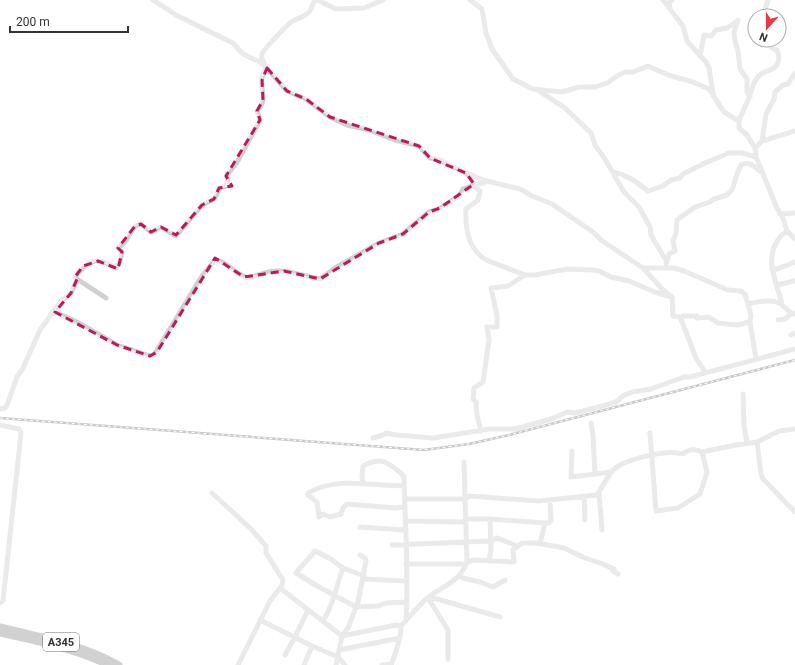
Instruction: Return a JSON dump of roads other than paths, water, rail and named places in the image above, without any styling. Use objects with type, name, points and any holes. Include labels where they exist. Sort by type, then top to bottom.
[{"type":"highway","name":"A345","points":[[0,627],[82,648],[107,658],[119,665]]},
{"type":"highway","name":"A345","points":[[0,633],[71,651],[108,665]]},
{"type":"street","points":[[154,0],[176,15],[234,43],[243,54],[262,63],[287,91],[306,99],[338,122],[419,146],[430,158],[440,160],[466,173],[487,181],[520,189],[532,196],[552,204],[593,232],[601,240],[643,268],[663,290],[672,297],[673,316],[681,319],[696,358],[706,372]]},
{"type":"street","points":[[267,68],[262,59],[264,49],[270,46],[280,32],[292,21],[302,18],[310,11],[313,2],[316,0],[336,9],[364,8],[383,0]]},
{"type":"street","points":[[470,0],[482,9],[489,44],[509,74],[513,79],[529,88],[562,92],[579,87],[595,87],[607,83],[624,72],[633,72],[648,66],[668,75],[693,82],[709,89],[724,112],[739,121]]},
{"type":"street","points":[[663,0],[683,26],[687,41],[709,68],[712,92],[719,104]]},
{"type":"street","points":[[670,10],[669,3],[672,0]]},
{"type":"street","points":[[700,56],[704,35],[711,36],[716,30],[727,28],[738,20],[734,32],[735,41],[740,69],[747,79],[747,92],[750,97]]},
{"type":"street","points":[[772,48],[777,50],[779,54],[778,63],[774,68],[761,74],[752,85],[750,97],[741,114],[739,128],[747,135],[755,148],[756,157],[783,218],[787,231],[795,239]]},
{"type":"street","points":[[0,409],[5,408],[7,405],[17,377],[40,330],[61,302],[71,293],[77,279],[75,277],[83,266],[90,262],[105,261],[116,268],[122,252],[118,248],[125,242],[135,226],[141,224],[151,232],[161,227],[176,236],[202,205],[214,199],[219,188],[226,186],[228,179],[226,176],[236,164],[260,120],[257,111],[263,100],[261,86],[267,68]]},
{"type":"street","points":[[762,141],[766,114],[776,92],[783,85],[788,84],[795,73]]},
{"type":"street","points":[[536,90],[565,108],[589,131],[595,145],[600,150],[627,195],[634,200],[639,207],[650,227],[651,235],[666,265]]},
{"type":"street","points":[[755,148],[762,141],[795,130]]},
{"type":"street","points":[[613,172],[620,173],[631,178],[648,191],[663,186],[671,180],[680,178],[683,174],[704,163],[729,153],[742,153],[756,157]]},
{"type":"street","points":[[666,265],[669,254],[675,251],[673,241],[676,234],[677,220],[695,207],[727,195],[732,190],[739,169],[744,164],[754,165],[763,173]]},
{"type":"street","points":[[466,173],[471,177],[474,185],[480,191],[478,200],[466,209],[465,224],[474,247],[486,260],[525,275],[535,275],[567,269],[600,271],[611,277],[672,297]]},
{"type":"street","points":[[55,312],[117,345],[150,356],[154,355],[202,276],[215,260],[218,260],[233,271],[248,278],[269,272],[284,271],[320,279],[335,268],[379,243],[403,234],[429,212],[437,210],[459,196],[463,189],[487,181]]},
{"type":"street","points":[[780,214],[795,213]]},
{"type":"street","points":[[782,304],[770,259],[778,240],[787,231]]},
{"type":"street","points":[[772,269],[777,269],[795,262]]},
{"type":"street","points":[[643,268],[666,265],[684,270],[728,290],[740,291],[745,294],[751,315],[750,322],[756,359]]},
{"type":"street","points":[[480,431],[476,402],[473,400],[474,388],[483,382],[489,340],[487,327],[497,327],[497,316],[491,288],[508,286],[525,275]]},
{"type":"street","points":[[77,279],[106,298]]},
{"type":"street","points":[[777,285],[795,281]]},
{"type":"street","points":[[748,304],[760,301],[779,303],[793,314],[778,320]]},
{"type":"street","points":[[681,319],[683,316],[688,315],[697,316],[697,318],[709,317],[718,324],[737,325],[750,322]]},
{"type":"street","points":[[373,438],[383,436],[386,433],[397,436],[433,438],[489,429],[515,429],[551,419],[568,412],[575,413],[616,402],[624,395],[632,392],[651,389],[684,377],[795,349]]},
{"type":"street","points":[[743,394],[747,444]]},
{"type":"street","points":[[591,423],[594,436],[595,474]]},
{"type":"street","points":[[0,425],[19,429],[21,433],[3,601],[0,604]]},
{"type":"street","points":[[405,499],[465,499],[470,496],[540,501],[597,495],[612,472],[621,465],[652,455],[672,452],[682,454],[688,450],[697,449],[702,452],[757,442],[779,432],[795,429]]},
{"type":"street","points":[[650,433],[656,511],[678,508],[700,494],[707,472],[702,452]]},
{"type":"street","points":[[757,442],[763,479],[795,512]]},
{"type":"street","points":[[572,451],[571,478],[612,472]]},
{"type":"street","points":[[363,484],[363,466],[373,461],[386,462],[404,477],[405,530],[407,544],[406,621]]},
{"type":"street","points":[[401,626],[428,598],[460,576],[466,564],[464,462]]},
{"type":"street","points":[[404,486],[346,483],[330,484],[309,492],[308,495],[317,502],[319,517],[323,514],[330,517],[341,514],[343,508],[347,504],[395,508],[404,507]]},
{"type":"street","points":[[599,492],[602,530]]},
{"type":"street","points":[[212,493],[251,528],[266,546],[266,553],[283,580],[282,585],[270,601],[238,665]]},
{"type":"street","points":[[584,496],[585,520]]},
{"type":"street","points":[[405,521],[490,519],[549,523],[551,520],[550,500]]},
{"type":"street","points":[[489,561],[491,550],[490,519]]},
{"type":"street","points":[[540,544],[545,523]]},
{"type":"street","points":[[360,527],[405,530]]},
{"type":"street","points":[[392,545],[491,541],[497,538],[517,546]]},
{"type":"street","points":[[406,564],[466,564],[474,560],[514,562],[513,550],[522,543],[564,548],[614,569],[613,571],[618,574]]},
{"type":"street","points":[[406,581],[364,578],[343,568],[331,559],[315,551],[296,572],[356,608],[378,606],[386,603],[407,602]]},
{"type":"street","points":[[336,665],[342,636],[348,628],[356,608],[364,578],[366,561],[365,558],[360,555]]},
{"type":"street","points":[[323,621],[335,596],[335,590],[343,568]]},
{"type":"street","points":[[460,576],[493,587],[505,580]]},
{"type":"street","points":[[280,588],[342,636],[396,625],[401,626]]},
{"type":"street","points":[[428,598],[500,617]]},
{"type":"street","points":[[428,598],[448,630],[448,659]]},
{"type":"street","points":[[286,655],[308,610]]},
{"type":"street","points":[[260,620],[312,646],[338,657],[345,665]]},
{"type":"street","points":[[382,665],[391,664],[394,660],[402,634],[401,626]]},
{"type":"street","points":[[339,650],[400,638]]},
{"type":"street","points":[[304,665],[312,646]]},
{"type":"railway","points":[[0,418],[424,450],[469,444],[509,435],[795,360]]}]
